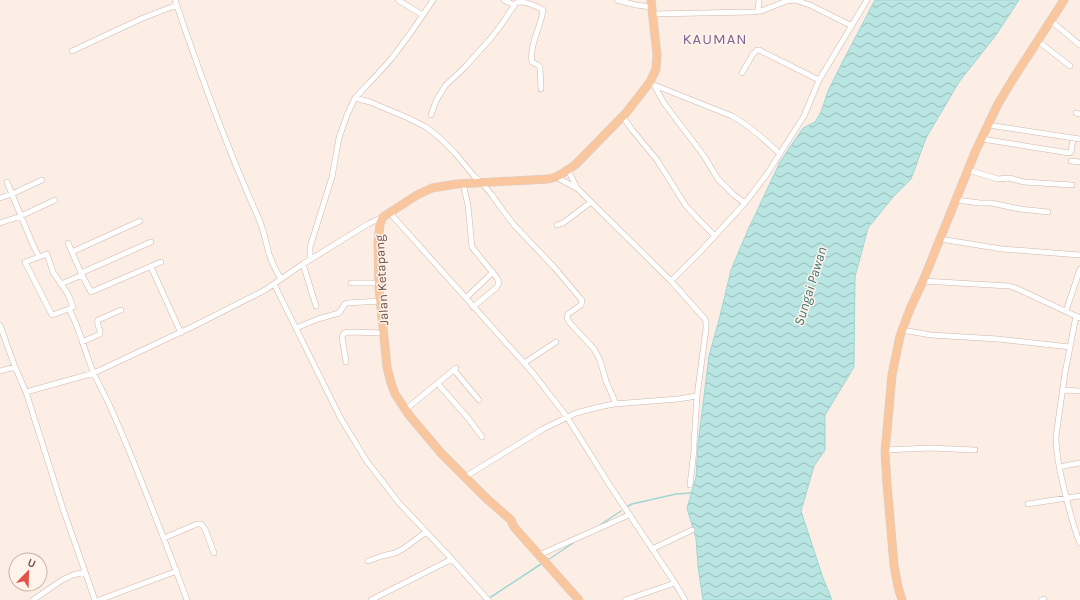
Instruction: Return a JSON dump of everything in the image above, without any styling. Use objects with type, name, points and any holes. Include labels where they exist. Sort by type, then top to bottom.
[{"type":"main road","points":[[902,600],[894,565],[885,450],[892,375],[902,330],[968,170],[998,104],[1064,0]]},
{"type":"main road","points":[[387,215],[424,191],[440,186],[539,180],[556,177],[570,169],[623,117],[652,84],[658,55],[652,7]]},
{"type":"main road","name":"Jalan Ketapang","points":[[387,215],[380,224],[378,243],[379,283],[387,367],[395,394],[405,410],[442,453],[512,523],[579,600]]},
{"type":"street","points":[[398,0],[423,15]]},
{"type":"street","points":[[310,260],[310,247],[332,177],[341,134],[347,115],[355,98],[390,60],[418,24],[433,0]]},
{"type":"street","points":[[504,0],[514,5]]},
{"type":"street","points":[[618,0],[636,5],[652,7],[732,13],[765,10],[787,1],[795,0],[810,5],[852,26]]},
{"type":"street","points":[[758,11],[759,0]]},
{"type":"street","points":[[671,281],[745,204],[767,174],[804,116],[819,80],[867,0]]},
{"type":"street","points":[[72,51],[176,2],[215,113],[261,225],[273,264],[281,279]]},
{"type":"street","points":[[431,115],[436,101],[445,86],[465,67],[491,38],[516,3],[522,2],[543,10],[531,58],[532,62],[540,68],[541,89]]},
{"type":"street","points":[[1051,21],[1080,45]]},
{"type":"street","points":[[1038,41],[1070,66]]},
{"type":"street","points":[[742,73],[753,54],[759,50],[819,80]]},
{"type":"street","points":[[652,84],[740,120],[780,154]]},
{"type":"street","points":[[652,84],[664,103],[704,156],[718,179],[745,204]]},
{"type":"street","points":[[355,98],[370,102],[426,127],[455,153],[474,176],[492,194],[514,225],[554,267],[582,300],[581,305],[566,316],[594,350],[600,360],[616,404]]},
{"type":"street","points":[[623,117],[657,160],[686,206],[715,236]]},
{"type":"street","points":[[988,125],[1080,139]]},
{"type":"street","points":[[982,139],[1069,154],[1071,152],[1073,138]]},
{"type":"street","points":[[1071,161],[1080,162]]},
{"type":"street","points":[[570,169],[570,174],[578,189]]},
{"type":"street","points":[[968,170],[998,179],[1009,178],[1024,182],[1072,185]]},
{"type":"street","points":[[556,177],[578,189],[671,281],[703,316],[706,322],[697,396],[694,450],[690,485]]},
{"type":"street","points":[[0,198],[42,180]]},
{"type":"street","points":[[7,182],[39,257]]},
{"type":"street","points":[[463,184],[468,205],[472,247],[493,272],[498,281],[498,286],[473,307]]},
{"type":"street","points":[[0,223],[22,216],[55,200]]},
{"type":"street","points":[[956,200],[992,203],[1012,208],[1048,212]]},
{"type":"street","points":[[557,225],[563,223],[591,202]]},
{"type":"street","points":[[26,392],[94,373],[181,333],[264,290],[368,224],[387,215],[466,298],[546,389],[567,417],[608,484],[685,600]]},
{"type":"street","points":[[72,252],[140,221]]},
{"type":"street","points":[[940,240],[1002,249],[1080,255]]},
{"type":"street","points":[[61,284],[151,242]]},
{"type":"street","points":[[68,243],[91,292],[162,262]]},
{"type":"street","points":[[47,254],[53,272],[68,294],[73,307],[52,315],[25,262],[39,257],[47,254]]},
{"type":"street","points":[[303,264],[316,306]]},
{"type":"street","points":[[151,267],[181,333]]},
{"type":"street","points":[[1066,311],[1080,269]]},
{"type":"street","points":[[466,298],[493,272]]},
{"type":"street","points":[[923,281],[1009,286],[1078,316],[1070,347],[1056,436],[1059,467],[1073,525],[1080,543]]},
{"type":"street","points":[[351,283],[379,283]]},
{"type":"street","points":[[274,284],[340,417],[372,470],[412,517],[452,558],[488,600]]},
{"type":"street","points":[[296,328],[318,319],[339,313],[347,303],[381,301]]},
{"type":"street","points":[[68,309],[149,499],[187,600]]},
{"type":"street","points":[[82,342],[100,334],[97,322],[98,320],[120,310]]},
{"type":"street","points":[[0,324],[26,392],[64,512],[95,600]]},
{"type":"street","points":[[902,330],[931,335],[998,339],[1070,347]]},
{"type":"street","points":[[346,362],[342,337],[344,333],[384,333]]},
{"type":"street","points":[[524,363],[556,342]]},
{"type":"street","points":[[0,371],[15,366]]},
{"type":"street","points":[[405,410],[455,369],[479,400]]},
{"type":"street","points":[[438,384],[468,418],[482,437]]},
{"type":"street","points":[[1063,390],[1080,391]]},
{"type":"street","points":[[465,477],[543,429],[567,417],[587,410],[616,404],[697,396]]},
{"type":"street","points":[[885,450],[930,448],[975,450]]},
{"type":"street","points":[[1059,467],[1080,463]]},
{"type":"street","points":[[1028,504],[1080,496]]},
{"type":"street","points":[[539,555],[629,515]]},
{"type":"street","points":[[164,538],[196,524],[201,524],[205,529],[214,553]]},
{"type":"street","points":[[652,549],[692,530]]},
{"type":"street","points":[[368,561],[403,549],[426,532]]},
{"type":"street","points":[[372,600],[452,558]]},
{"type":"street","points":[[99,600],[177,571]]},
{"type":"street","points":[[32,600],[62,580],[85,572]]},
{"type":"street","points":[[625,600],[675,583]]},
{"type":"water","name":"Sungai Pawan","points":[[875,0],[1019,0],[996,35],[959,82],[926,138],[911,179],[893,197],[868,228],[855,277],[854,367],[825,415],[825,450],[814,466],[801,511],[823,578],[832,600],[703,600],[696,538],[687,508],[696,477],[698,444],[709,356],[731,270],[780,162],[803,128],[815,122],[821,112],[828,91]]},
{"type":"waterway","points":[[628,506],[676,494],[692,493]]},
{"type":"waterway","points":[[600,525],[621,511]]},
{"type":"waterway","points":[[548,560],[573,543]]},
{"type":"waterway","points":[[491,597],[541,564]]},
{"type":"district","name":"KAUMAN","points":[[715,39]]}]
